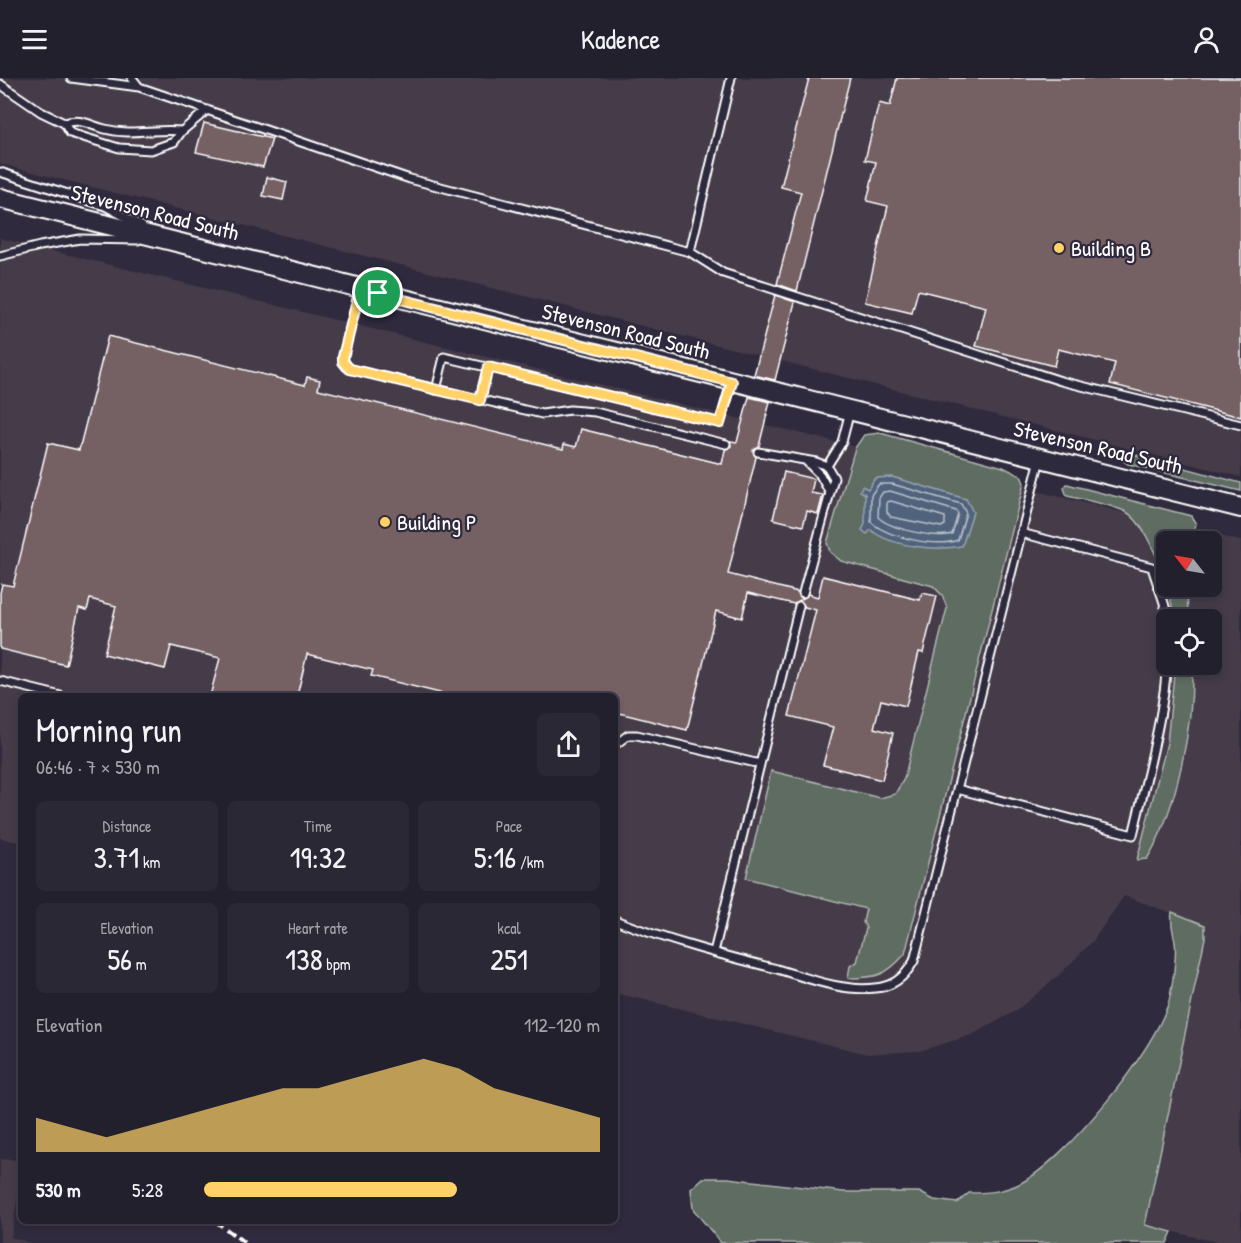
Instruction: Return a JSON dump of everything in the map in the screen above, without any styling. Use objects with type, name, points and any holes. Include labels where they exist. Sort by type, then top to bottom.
[{"type":"main road","name":"Stevenson Road South","points":[[0,198],[1040,459],[1158,485],[1241,508]]},
{"type":"lane","points":[[71,78],[139,87],[410,179],[690,252],[723,273],[1061,381],[1241,425]]},
{"type":"lane","points":[[132,78],[139,87]]},
{"type":"lane","points":[[690,252],[731,78]]},
{"type":"lane","points":[[0,84],[41,112],[64,123],[70,134],[119,148],[151,150],[174,142],[182,130],[207,110]]},
{"type":"lane","points":[[64,123],[78,119],[107,130],[146,134],[166,129],[182,130]]},
{"type":"lane","points":[[0,172],[105,206],[171,241]]},
{"type":"lane","points":[[0,256],[80,239],[171,241]]},
{"type":"lane","points":[[360,289],[343,357],[346,366],[356,371],[542,414],[570,410],[595,412],[726,444]]},
{"type":"lane","points":[[436,390],[444,357],[720,423],[732,382]]},
{"type":"lane","points":[[480,400],[488,367]]},
{"type":"lane","points":[[827,466],[842,442],[850,411]]},
{"type":"lane","points":[[758,452],[827,466],[834,478],[802,593]]},
{"type":"lane","points":[[618,922],[653,935],[841,987],[876,988],[890,985],[905,976],[914,962],[1040,459]]},
{"type":"lane","points":[[805,460],[820,475],[831,493]]},
{"type":"lane","points":[[957,789],[1133,835],[1150,765],[1166,672],[1167,614],[1152,567],[1021,533]]},
{"type":"lane","points":[[714,952],[800,606]]},
{"type":"lane","points":[[0,681],[49,693]]},
{"type":"lane","points":[[618,742],[628,735],[637,735],[760,764]]},
{"type":"shaded area","points":[[0,78],[1241,78],[1241,477],[0,164]]},
{"type":"shaded area","points":[[0,238],[1200,531],[1156,531],[1156,597],[1222,597],[1222,536],[1241,541],[1241,1243],[1220,1243],[1144,1225],[1205,938],[1205,925],[1124,896],[1093,941],[1057,977],[1016,1011],[972,1035],[920,1051],[867,1054],[618,994],[618,693],[18,693],[18,842],[0,838]]},
{"type":"shaded area","points":[[0,1159],[18,1160],[18,1196],[11,1237],[30,1243],[0,1243]]},
{"type":"green space","points":[[880,433],[1003,467],[1021,476],[1024,483],[905,954],[892,967],[880,974],[848,978],[850,966],[857,962],[866,928],[863,922],[866,909],[746,878],[771,771],[880,798],[895,794],[904,779],[947,608],[942,595],[933,586],[841,561],[830,552],[827,543],[855,448],[864,435]]},
{"type":"green space","points":[[1118,450],[1241,483],[1241,491],[1128,464],[1113,454]]},
{"type":"green space","points":[[1067,484],[1191,516],[1196,524],[1194,531],[1156,531],[1156,556],[1138,524],[1126,512],[1097,502],[1067,496],[1064,488]]},
{"type":"green space","points":[[1171,597],[1187,597],[1188,609],[1172,609]]},
{"type":"green space","points":[[1174,675],[1192,675],[1187,739],[1175,792],[1158,839],[1147,859],[1137,860],[1167,743]]},
{"type":"green space","points":[[1172,912],[1205,925],[1205,938],[1145,1225],[1172,1232],[1167,1243],[721,1243],[693,1209],[691,1189],[703,1178],[728,1178],[843,1192],[919,1192],[934,1200],[957,1203],[969,1193],[993,1192],[1017,1185],[1036,1173],[1082,1130],[1127,1075],[1161,1022],[1169,1001],[1175,963]]},
{"type":"water","points":[[892,477],[966,499],[973,512],[962,546],[927,548],[902,544],[871,530],[867,534],[862,530],[865,524],[865,494],[860,491],[862,486],[868,489],[875,478]]},
{"type":"building","points":[[809,78],[850,78],[797,291],[777,284],[801,192],[781,187]]},
{"type":"building","name":"Building B","points":[[897,78],[1241,78],[1241,417],[1110,384],[1115,363],[1058,349],[1054,366],[976,346],[986,307],[918,290],[912,313],[865,302],[888,206],[867,201],[876,162],[865,160],[879,103],[890,106]]},
{"type":"building","points":[[204,123],[272,139],[263,167],[196,152]]},
{"type":"building","points":[[267,177],[287,182],[283,200],[263,196]]},
{"type":"building","points":[[775,295],[795,302],[775,380],[754,375]]},
{"type":"building","name":"Building P","points":[[108,336],[305,385],[307,377],[320,380],[318,389],[563,449],[564,444],[576,447],[581,429],[722,464],[725,450],[731,446],[730,441],[737,442],[749,397],[770,402],[759,446],[753,450],[756,457],[728,574],[798,592],[802,599],[808,594],[818,597],[823,576],[920,600],[922,593],[937,596],[923,653],[919,652],[906,706],[881,700],[874,728],[893,733],[882,780],[823,765],[833,727],[789,716],[816,610],[805,607],[800,600],[794,604],[748,593],[742,618],[716,611],[687,730],[618,713],[618,693],[440,693],[371,676],[373,670],[307,654],[298,693],[211,693],[220,658],[171,646],[165,669],[104,654],[116,606],[90,599],[87,610],[79,608],[66,665],[0,649],[2,584],[13,586],[48,443],[79,450]]},
{"type":"building","points":[[784,472],[814,479],[811,493],[823,495],[818,514],[807,511],[803,526],[773,519]]},
{"type":"railway","points":[[219,1224],[245,1243]]},
{"type":"place","name":"Building B","points":[[1059,248]]},
{"type":"place","name":"Building P","points":[[385,522]]},
{"type":"route","points":[[360,289],[378,293],[732,382],[720,423],[488,367],[480,400],[350,369],[343,362],[343,357],[360,289]]}]
